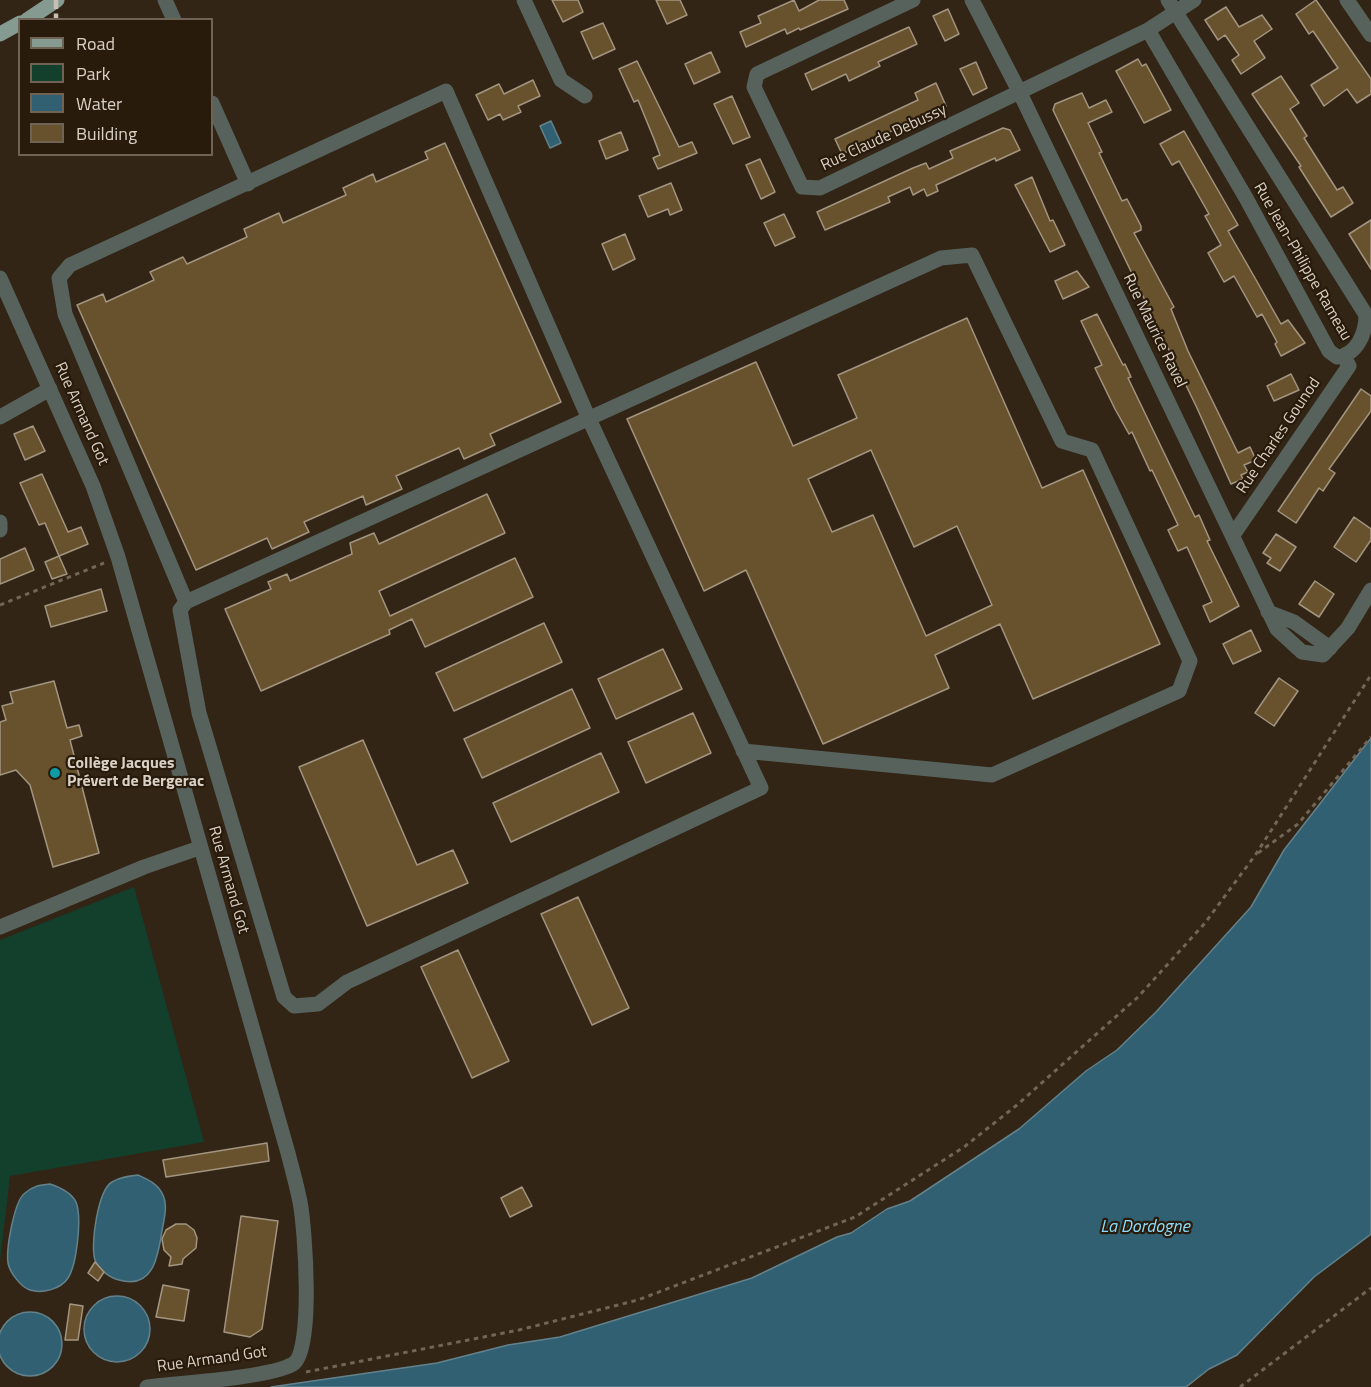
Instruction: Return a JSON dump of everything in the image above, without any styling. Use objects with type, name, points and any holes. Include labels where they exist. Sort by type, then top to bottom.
[{"type":"main road","points":[[30,18],[57,0]]},
{"type":"main road","points":[[0,34],[18,24]]},
{"type":"street","points":[[165,0],[173,18]]},
{"type":"street","points":[[524,0],[561,80],[585,96]]},
{"type":"street","name":"Rue Claude Debussy","points":[[913,0],[757,74],[754,87],[802,187],[820,188],[1020,93]]},
{"type":"street","name":"Rue Maurice Ravel","points":[[972,0],[1020,93],[1277,629],[1302,652],[1326,651],[1348,628],[1371,590]]},
{"type":"street","points":[[1020,93],[1148,30],[1172,6],[1194,0]]},
{"type":"street","points":[[1347,0],[1371,35]]},
{"type":"street","name":"Rue Jean-Philippe Rameau","points":[[1148,30],[1246,198],[1329,351],[1337,357],[1344,357],[1353,350],[1366,328],[1369,316],[1172,6]]},
{"type":"street","points":[[186,602],[65,314],[58,278],[70,265],[446,91],[589,419],[743,751],[761,788],[347,982],[318,1004],[294,1006],[284,998],[200,713],[180,610],[186,602],[589,419],[941,258],[972,255],[1062,441],[1092,450],[1190,661],[1179,691],[992,775],[743,751]]},
{"type":"street","points":[[213,105],[248,184]]},
{"type":"street","name":"Rue Armand Got","points":[[0,278],[93,486],[118,557],[199,848],[288,1153],[300,1203],[304,1239],[306,1330],[302,1354],[294,1364],[269,1372],[147,1387]]},
{"type":"street","name":"Rue Charles Gounod","points":[[1233,536],[1349,366],[1344,357]]},
{"type":"street","points":[[0,417],[50,389]]},
{"type":"street","points":[[0,522],[0,530]]},
{"type":"street","points":[[0,927],[144,867],[199,848]]},
{"type":"path","points":[[0,605],[118,557]]},
{"type":"path","points":[[307,1371],[519,1330],[638,1300],[855,1217],[973,1140],[1017,1105],[1138,997],[1205,923],[1256,854],[1371,675]]},
{"type":"path","points":[[1256,854],[1298,824],[1371,737]]},
{"type":"path","points":[[1240,1387],[1371,1288]]},
{"type":"green space","points":[[134,887],[204,1142],[10,1176],[0,1261],[0,940]]},
{"type":"water","points":[[551,121],[561,143],[550,148],[540,126]]},
{"type":"water","name":"La Dordogne","points":[[1371,738],[1371,1234],[1314,1277],[1237,1355],[1209,1369],[1186,1387],[271,1387],[437,1363],[508,1345],[560,1337],[752,1278],[837,1237],[851,1233],[887,1209],[910,1201],[1019,1129],[1086,1071],[1117,1050],[1156,1012],[1251,907],[1284,850]]},
{"type":"water","points":[[138,1175],[159,1188],[164,1199],[165,1213],[156,1260],[147,1275],[131,1282],[116,1279],[102,1270],[95,1260],[94,1243],[96,1218],[107,1187],[118,1179]]},
{"type":"water","points":[[50,1184],[61,1188],[76,1202],[79,1218],[76,1252],[71,1271],[65,1282],[51,1290],[35,1291],[23,1286],[11,1271],[8,1263],[10,1237],[14,1215],[21,1198],[34,1187]]},
{"type":"water","points":[[117,1296],[129,1299],[140,1306],[147,1317],[150,1329],[147,1341],[140,1352],[129,1359],[117,1362],[105,1359],[94,1352],[87,1341],[84,1329],[87,1317],[94,1306],[105,1299]]},
{"type":"water","points":[[30,1312],[48,1317],[57,1326],[61,1338],[60,1356],[57,1362],[42,1374],[30,1376],[18,1374],[7,1367],[0,1356],[0,1332],[7,1321],[18,1314]]},
{"type":"building","points":[[552,0],[578,0],[583,12],[563,22]]},
{"type":"building","points":[[656,0],[680,0],[687,15],[667,24]]},
{"type":"building","points":[[794,0],[799,11],[819,0],[844,0],[848,9],[800,30],[799,28],[787,34],[785,29],[746,47],[740,32],[761,23],[758,16]]},
{"type":"building","points":[[1316,0],[1371,79],[1371,94],[1357,103],[1347,89],[1324,106],[1311,85],[1338,68],[1313,31],[1309,34],[1296,14]]},
{"type":"building","points":[[1226,7],[1239,27],[1262,15],[1272,29],[1254,41],[1265,58],[1241,74],[1232,60],[1239,55],[1225,35],[1218,40],[1205,20]]},
{"type":"building","points":[[948,9],[959,34],[945,41],[933,16]]},
{"type":"building","points":[[603,23],[615,49],[593,59],[581,32]]},
{"type":"building","points":[[909,27],[917,44],[878,62],[880,66],[849,81],[846,74],[812,90],[805,74]]},
{"type":"building","points":[[711,52],[720,72],[694,84],[685,64]]},
{"type":"building","points":[[1138,59],[1142,66],[1146,64],[1171,110],[1144,123],[1116,71]]},
{"type":"building","points":[[637,61],[679,147],[692,142],[697,153],[658,169],[653,158],[660,155],[654,139],[638,100],[634,102],[619,69]]},
{"type":"building","points":[[976,62],[987,88],[973,95],[960,69]]},
{"type":"building","points":[[1281,76],[1299,103],[1290,109],[1307,136],[1304,138],[1337,190],[1343,187],[1353,203],[1331,217],[1299,167],[1301,166],[1252,94]]},
{"type":"building","points":[[533,80],[540,96],[518,106],[521,112],[503,120],[500,114],[488,120],[476,95],[499,84],[504,94]]},
{"type":"building","points":[[936,83],[946,106],[842,154],[835,139],[918,100],[915,93]]},
{"type":"building","points":[[1082,93],[1089,108],[1106,100],[1112,112],[1088,123],[1102,152],[1099,153],[1122,201],[1127,199],[1141,226],[1141,230],[1134,233],[1174,307],[1171,309],[1188,351],[1238,453],[1250,447],[1256,460],[1244,465],[1248,472],[1241,475],[1243,479],[1231,484],[1197,408],[1053,110],[1055,104]]},
{"type":"building","points":[[732,96],[750,137],[733,144],[714,104]]},
{"type":"building","points":[[1003,128],[1010,130],[1020,150],[996,161],[995,158],[936,185],[938,191],[927,196],[924,189],[913,195],[910,187],[888,197],[890,202],[825,230],[817,212],[926,163],[929,169],[953,158],[950,151]]},
{"type":"building","points":[[1184,131],[1238,225],[1228,231],[1281,324],[1288,320],[1305,343],[1281,356],[1275,344],[1277,342],[1262,314],[1257,317],[1234,276],[1224,282],[1208,253],[1221,245],[1205,216],[1209,214],[1179,161],[1172,165],[1160,144]]},
{"type":"building","points":[[621,132],[628,150],[606,159],[599,141]]},
{"type":"building","points":[[445,143],[561,402],[490,434],[495,445],[464,459],[459,448],[396,476],[402,489],[366,505],[363,496],[304,522],[309,532],[272,549],[267,538],[196,570],[77,305],[103,294],[106,302],[154,280],[150,272],[183,257],[187,264],[247,237],[244,229],[279,213],[283,223],[346,195],[343,188],[373,174],[376,182],[428,159],[425,152]]},
{"type":"building","points":[[760,159],[775,192],[761,199],[746,165]]},
{"type":"building","points":[[1032,177],[1050,221],[1053,220],[1065,245],[1050,252],[1015,185]]},
{"type":"building","points":[[671,183],[682,210],[670,215],[668,209],[648,217],[639,196]]},
{"type":"building","points":[[784,214],[795,237],[775,246],[764,223]]},
{"type":"building","points":[[1371,220],[1371,269],[1349,234]]},
{"type":"building","points":[[625,234],[635,259],[613,270],[602,244]]},
{"type":"building","points":[[1077,271],[1089,287],[1063,299],[1055,281]]},
{"type":"building","points":[[1097,314],[1123,365],[1125,364],[1131,377],[1128,378],[1195,517],[1199,515],[1210,540],[1207,541],[1239,606],[1210,622],[1203,606],[1212,602],[1187,547],[1178,551],[1168,530],[1178,525],[1132,432],[1129,434],[1095,368],[1102,365],[1081,321]]},
{"type":"building","points":[[967,318],[1042,488],[1083,470],[1160,644],[1033,699],[1000,624],[935,655],[949,688],[823,744],[746,570],[704,591],[627,419],[756,362],[793,446],[857,418],[838,375]],"holes":[[[871,450],[914,547],[957,526],[992,605],[926,636],[873,515],[832,532],[808,479]]]},
{"type":"building","points":[[1291,374],[1299,390],[1274,401],[1267,386]]},
{"type":"building","points":[[1361,389],[1371,396],[1371,411],[1329,469],[1335,473],[1323,491],[1319,488],[1296,523],[1278,511]]},
{"type":"building","points":[[33,426],[45,451],[25,460],[14,434]]},
{"type":"building","points":[[42,474],[68,532],[81,527],[88,544],[59,556],[45,523],[39,525],[20,483]]},
{"type":"building","points":[[487,494],[505,533],[379,591],[390,616],[515,558],[533,597],[425,647],[412,619],[389,630],[390,634],[261,691],[225,609],[271,589],[268,582],[287,574],[290,581],[352,554],[350,543],[374,533],[379,544]]},
{"type":"building","points":[[1354,517],[1371,529],[1371,540],[1356,562],[1334,547]]},
{"type":"building","points":[[1276,534],[1296,547],[1280,571],[1267,563],[1271,558],[1263,553]]},
{"type":"building","points":[[25,548],[34,570],[0,584],[0,559]]},
{"type":"building","points":[[59,556],[67,574],[52,579],[45,562]]},
{"type":"building","points":[[1315,581],[1334,594],[1319,617],[1299,604]]},
{"type":"building","points":[[101,589],[107,611],[51,627],[45,606]]},
{"type":"building","points":[[544,623],[562,662],[454,711],[436,673]]},
{"type":"building","points":[[1251,630],[1261,651],[1233,664],[1223,644]]},
{"type":"building","points":[[663,649],[682,689],[616,719],[598,679]]},
{"type":"building","points":[[1279,678],[1298,691],[1274,726],[1255,713]]},
{"type":"building","name":"Collège Jacques Prévert de Bergerac","points":[[54,681],[67,728],[79,725],[82,736],[70,740],[99,853],[53,867],[30,785],[16,770],[0,775],[0,722],[6,720],[2,706],[13,703],[10,692]]},
{"type":"building","points":[[572,689],[590,728],[482,778],[464,739]]},
{"type":"building","points":[[693,713],[711,753],[646,783],[628,742]]},
{"type":"building","points":[[363,740],[417,865],[453,850],[468,883],[367,926],[299,767]]},
{"type":"building","points":[[601,753],[619,792],[511,842],[493,803]]},
{"type":"building","points":[[578,897],[629,1008],[592,1025],[541,914]]},
{"type":"building","points":[[458,950],[509,1061],[472,1078],[421,967]]},
{"type":"building","points":[[267,1143],[269,1161],[166,1177],[163,1160]]},
{"type":"building","points":[[522,1187],[532,1206],[510,1217],[501,1198]]},
{"type":"building","points":[[241,1216],[278,1221],[262,1329],[250,1337],[224,1332]]},
{"type":"building","points":[[176,1224],[186,1224],[194,1230],[197,1238],[196,1248],[183,1259],[182,1264],[169,1266],[171,1257],[164,1250],[162,1239],[166,1230]]},
{"type":"building","points":[[95,1262],[104,1272],[98,1281],[88,1273]]},
{"type":"building","points":[[163,1285],[189,1290],[184,1321],[156,1317]]},
{"type":"building","points":[[70,1304],[83,1306],[78,1340],[65,1340]]},
{"type":"railway","points":[[56,0],[56,18]]},
{"type":"place","name":"Collège Jacques Prévert de Bergerac","points":[[55,773]]}]
